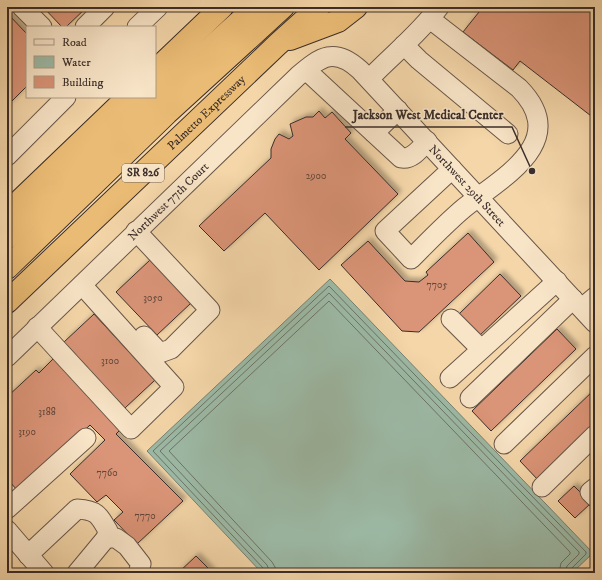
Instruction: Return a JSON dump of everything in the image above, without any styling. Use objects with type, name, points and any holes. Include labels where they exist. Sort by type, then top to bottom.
[{"type":"highway","points":[[156,70],[222,7]]},
{"type":"highway","points":[[156,96],[256,7]]},
{"type":"highway","points":[[7,268],[167,113],[283,7]]},
{"type":"highway","name":"Palmetto Expressway","points":[[7,302],[278,44],[319,7]]},
{"type":"highway","points":[[278,44],[338,21],[356,7]]},
{"type":"highway","points":[[7,213],[127,98]]},
{"type":"highway","points":[[7,238],[154,98]]},
{"type":"street","points":[[22,7],[41,26]]},
{"type":"street","points":[[87,26],[106,7]]},
{"type":"street","points":[[139,26],[158,7]]},
{"type":"street","points":[[369,79],[434,13],[519,88],[530,101],[537,115],[538,125],[536,136],[528,155],[500,182],[463,209],[411,259],[386,231],[452,169]]},
{"type":"street","points":[[404,45],[419,60],[508,134]]},
{"type":"street","name":"Northwest 29th Street","points":[[335,56],[350,60],[369,79],[557,281],[583,301],[595,323]]},
{"type":"street","name":"Northwest 77th Court","points":[[7,357],[136,231],[306,70],[322,59],[335,56]]},
{"type":"street","points":[[306,70],[398,156],[406,159],[413,155],[427,141]]},
{"type":"street","points":[[7,156],[65,98]]},
{"type":"street","points":[[374,133],[398,110]]},
{"type":"street","points":[[87,280],[114,302],[160,353],[171,349],[210,310],[136,231]]},
{"type":"street","points":[[37,327],[131,428],[147,413],[174,387],[87,280]]},
{"type":"street","points":[[450,378],[557,281]]},
{"type":"street","points":[[470,398],[583,301]]},
{"type":"street","points":[[451,319],[481,349]]},
{"type":"street","points":[[504,444],[595,356]]},
{"type":"street","points":[[542,487],[595,435]]},
{"type":"street","points":[[7,509],[86,438]]},
{"type":"street","points":[[595,488],[590,492],[595,497]]},
{"type":"street","points":[[7,531],[32,565],[77,509],[88,510],[99,516],[108,531],[106,538],[77,573]]},
{"type":"street","points":[[106,538],[116,538],[127,546],[141,564],[138,573]]},
{"type":"water","points":[[330,279],[593,553],[572,573],[262,573],[147,451]]},
{"type":"building","points":[[43,7],[87,7],[67,26],[61,26]]},
{"type":"building","points":[[483,7],[595,7],[595,119],[520,61],[513,70],[463,32]]},
{"type":"building","points":[[7,13],[26,33],[26,87],[7,106]]},
{"type":"building","points":[[319,111],[325,118],[332,112],[351,133],[345,139],[398,194],[319,270],[265,213],[224,251],[199,226],[271,158],[271,149],[279,134],[289,139],[293,136],[290,124],[306,117],[313,117]]},
{"type":"building","points":[[468,233],[494,262],[419,332],[402,331],[341,265],[368,241],[405,281],[419,282],[428,275],[426,272]]},
{"type":"building","points":[[150,260],[191,303],[157,335],[116,292]]},
{"type":"building","points":[[500,274],[521,296],[478,337],[457,316]]},
{"type":"building","points":[[94,314],[155,380],[125,408],[64,342]]},
{"type":"building","points":[[557,329],[576,349],[491,431],[472,411]]},
{"type":"building","points":[[55,357],[122,428],[116,434],[183,501],[137,544],[114,520],[123,512],[106,495],[97,502],[70,474],[105,440],[90,425],[19,492],[7,479],[7,397],[36,370],[39,373]]},
{"type":"building","points":[[595,389],[595,428],[540,482],[520,461]]},
{"type":"building","points":[[574,486],[591,503],[575,518],[558,501]]},
{"type":"building","points":[[196,556],[213,573],[178,573]]},
{"type":"place","name":"Jackson West Medical Center","points":[[532,171]]}]
